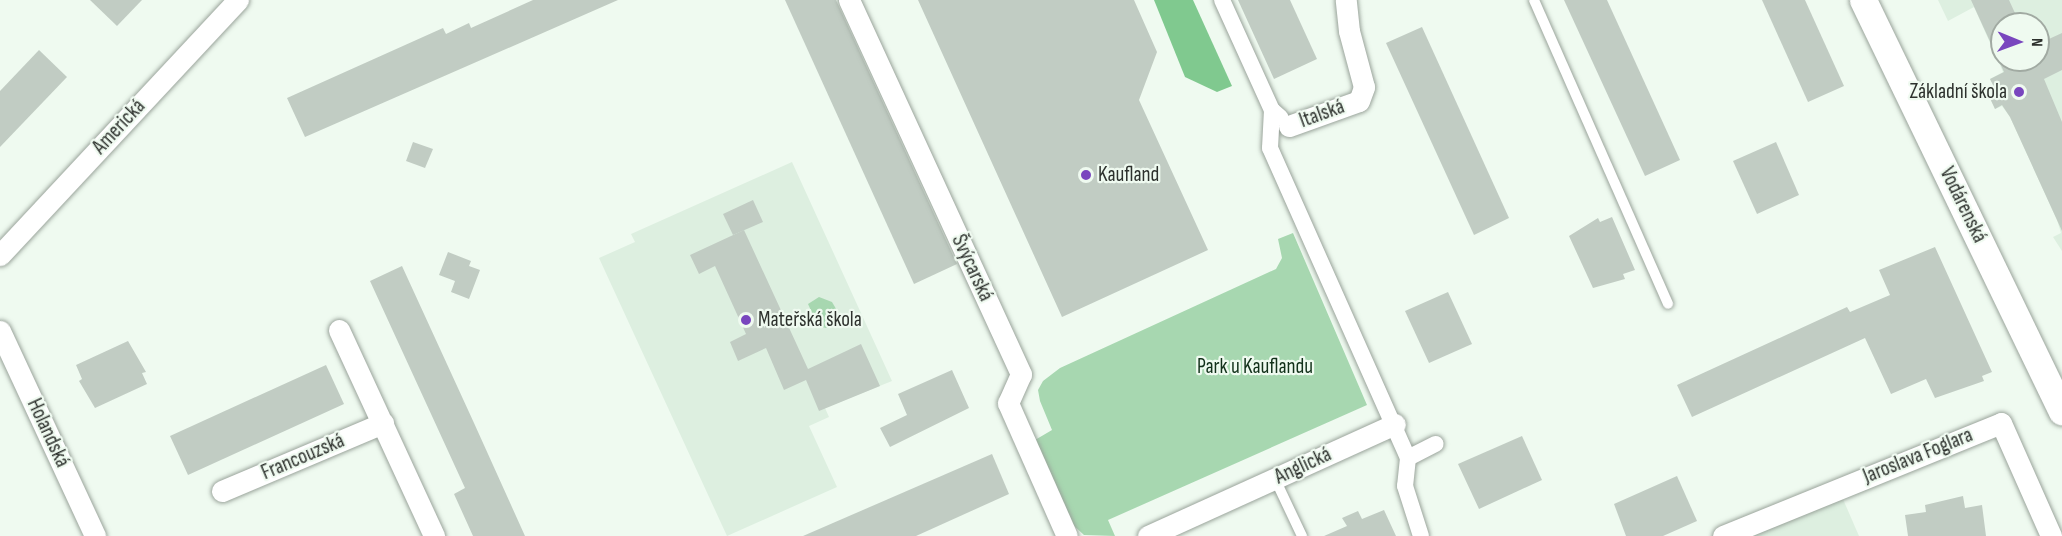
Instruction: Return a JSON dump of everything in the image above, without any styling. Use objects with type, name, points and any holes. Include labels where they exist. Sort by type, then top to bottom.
[{"type":"street","name":"Americká","points":[[0,255],[238,0]]},
{"type":"street","name":"Švýcarská","points":[[849,0],[1021,374],[1008,403],[1067,536]]},
{"type":"street","name":"Italská","points":[[1222,0],[1272,110],[1289,126],[1359,101],[1364,87],[1348,31],[1346,0]]},
{"type":"street","name":"Vodárenská","points":[[1863,0],[2062,411]]},
{"type":"street","points":[[1272,110],[1270,148],[1395,424],[1408,458],[1405,486],[1421,536]]},
{"type":"street","points":[[339,330],[434,536]]},
{"type":"street","name":"Holandská","points":[[0,331],[95,536]]},
{"type":"street","name":"Francouzská","points":[[222,491],[383,423]]},
{"type":"street","name":"Jaroslava Foglara","points":[[1723,536],[1819,494],[2001,423],[2051,536]]},
{"type":"street","name":"Anglická","points":[[1148,536],[1395,424]]},
{"type":"street","points":[[1408,458],[1436,444]]},
{"type":"lane","points":[[1534,0],[1668,303]]},
{"type":"lane","points":[[1275,479],[1302,536]]},
{"type":"shaded area","points":[[1938,0],[2062,0],[2062,251],[2053,237],[2061,233],[2057,220],[2010,117],[2002,106],[1995,109],[1988,94],[1996,91],[1990,79],[2003,72],[2050,72],[2050,12],[1990,12],[1990,43],[1974,7],[1948,21]]},
{"type":"shaded area","name":"Mateřská škola","points":[[792,162],[892,381],[825,408],[829,417],[809,426],[837,487],[727,536],[599,258],[635,242],[631,234]]},
{"type":"shaded area","points":[[1839,490],[1859,536],[1737,536]]},
{"type":"green space","points":[[1154,0],[1193,0],[1232,86],[1217,92],[1185,77]]},
{"type":"green space","name":"Park u Kauflandu","points":[[1293,233],[1367,405],[1108,520],[1115,536],[1084,535],[1072,524],[1035,440],[1052,430],[1040,401],[1038,390],[1043,381],[1060,368],[1276,269],[1282,258],[1278,239]]},
{"type":"green space","points":[[819,297],[832,302],[842,319],[826,328],[818,326],[808,304]]},
{"type":"building","points":[[90,0],[142,0],[117,26]]},
{"type":"building","points":[[533,0],[618,0],[305,137],[287,98],[443,28],[446,34],[469,23],[471,28]]},
{"type":"building","points":[[785,0],[836,0],[957,264],[914,284]]},
{"type":"building","name":"Kaufland","points":[[918,0],[1134,0],[1157,52],[1139,100],[1208,250],[1062,317]]},
{"type":"building","points":[[1238,0],[1290,0],[1317,59],[1274,79]]},
{"type":"building","points":[[1564,0],[1607,0],[1680,160],[1645,176]]},
{"type":"building","points":[[1762,0],[1805,0],[1844,86],[1808,102]]},
{"type":"building","points":[[1971,0],[2009,0],[2014,12],[1990,12],[1990,41]]},
{"type":"building","points":[[1422,27],[1509,218],[1474,235],[1386,43]]},
{"type":"building","points":[[2062,33],[2062,70],[2044,79],[2062,122],[2062,231],[2010,117],[2002,105],[1995,109],[1988,94],[1996,91],[1990,79],[2004,72],[2050,72],[2050,38]]},
{"type":"building","points":[[39,50],[67,77],[0,147],[0,91]]},
{"type":"building","points":[[413,142],[433,149],[425,168],[406,161]]},
{"type":"building","points":[[1776,142],[1799,195],[1757,214],[1733,161]]},
{"type":"building","points":[[753,200],[763,222],[733,235],[723,214]]},
{"type":"building","points":[[1612,217],[1635,270],[1623,274],[1625,279],[1593,288],[1569,236],[1598,218],[1600,222]]},
{"type":"building","points":[[744,230],[808,369],[861,344],[880,386],[819,411],[806,380],[784,390],[766,348],[738,361],[730,342],[746,334],[715,266],[699,274],[690,255]]},
{"type":"building","points":[[1935,247],[1992,372],[1982,376],[1984,381],[1935,398],[1926,379],[1891,394],[1865,338],[1692,417],[1677,385],[1847,307],[1850,312],[1890,295],[1879,270]]},
{"type":"building","points":[[448,252],[471,261],[469,266],[480,270],[469,299],[451,292],[455,281],[439,275]]},
{"type":"building","points":[[402,266],[525,536],[473,536],[454,494],[465,488],[370,281]]},
{"type":"building","points":[[1448,292],[1472,344],[1429,363],[1405,311]]},
{"type":"building","points":[[128,341],[146,372],[142,373],[147,384],[95,408],[79,381],[82,379],[76,365]]},
{"type":"building","points":[[326,365],[344,404],[188,475],[170,436]]},
{"type":"building","points":[[952,370],[969,408],[890,447],[880,428],[907,415],[898,394]]},
{"type":"building","points":[[1522,436],[1542,480],[1479,509],[1458,464]]},
{"type":"building","points":[[992,454],[1009,494],[916,536],[803,536]]},
{"type":"building","points":[[1677,476],[1697,521],[1663,536],[1626,536],[1614,504]]},
{"type":"building","points":[[1963,496],[1965,508],[1982,505],[1986,536],[1908,536],[1905,515],[1926,512],[1925,505]]},
{"type":"building","points":[[1384,510],[1396,536],[1324,536],[1347,526],[1342,518],[1358,511],[1362,519]]},
{"type":"place","name":"Základní škola","points":[[2019,92]]},
{"type":"place","name":"Kaufland","points":[[1086,175]]},
{"type":"place","name":"Mateřská škola","points":[[746,320]]}]
